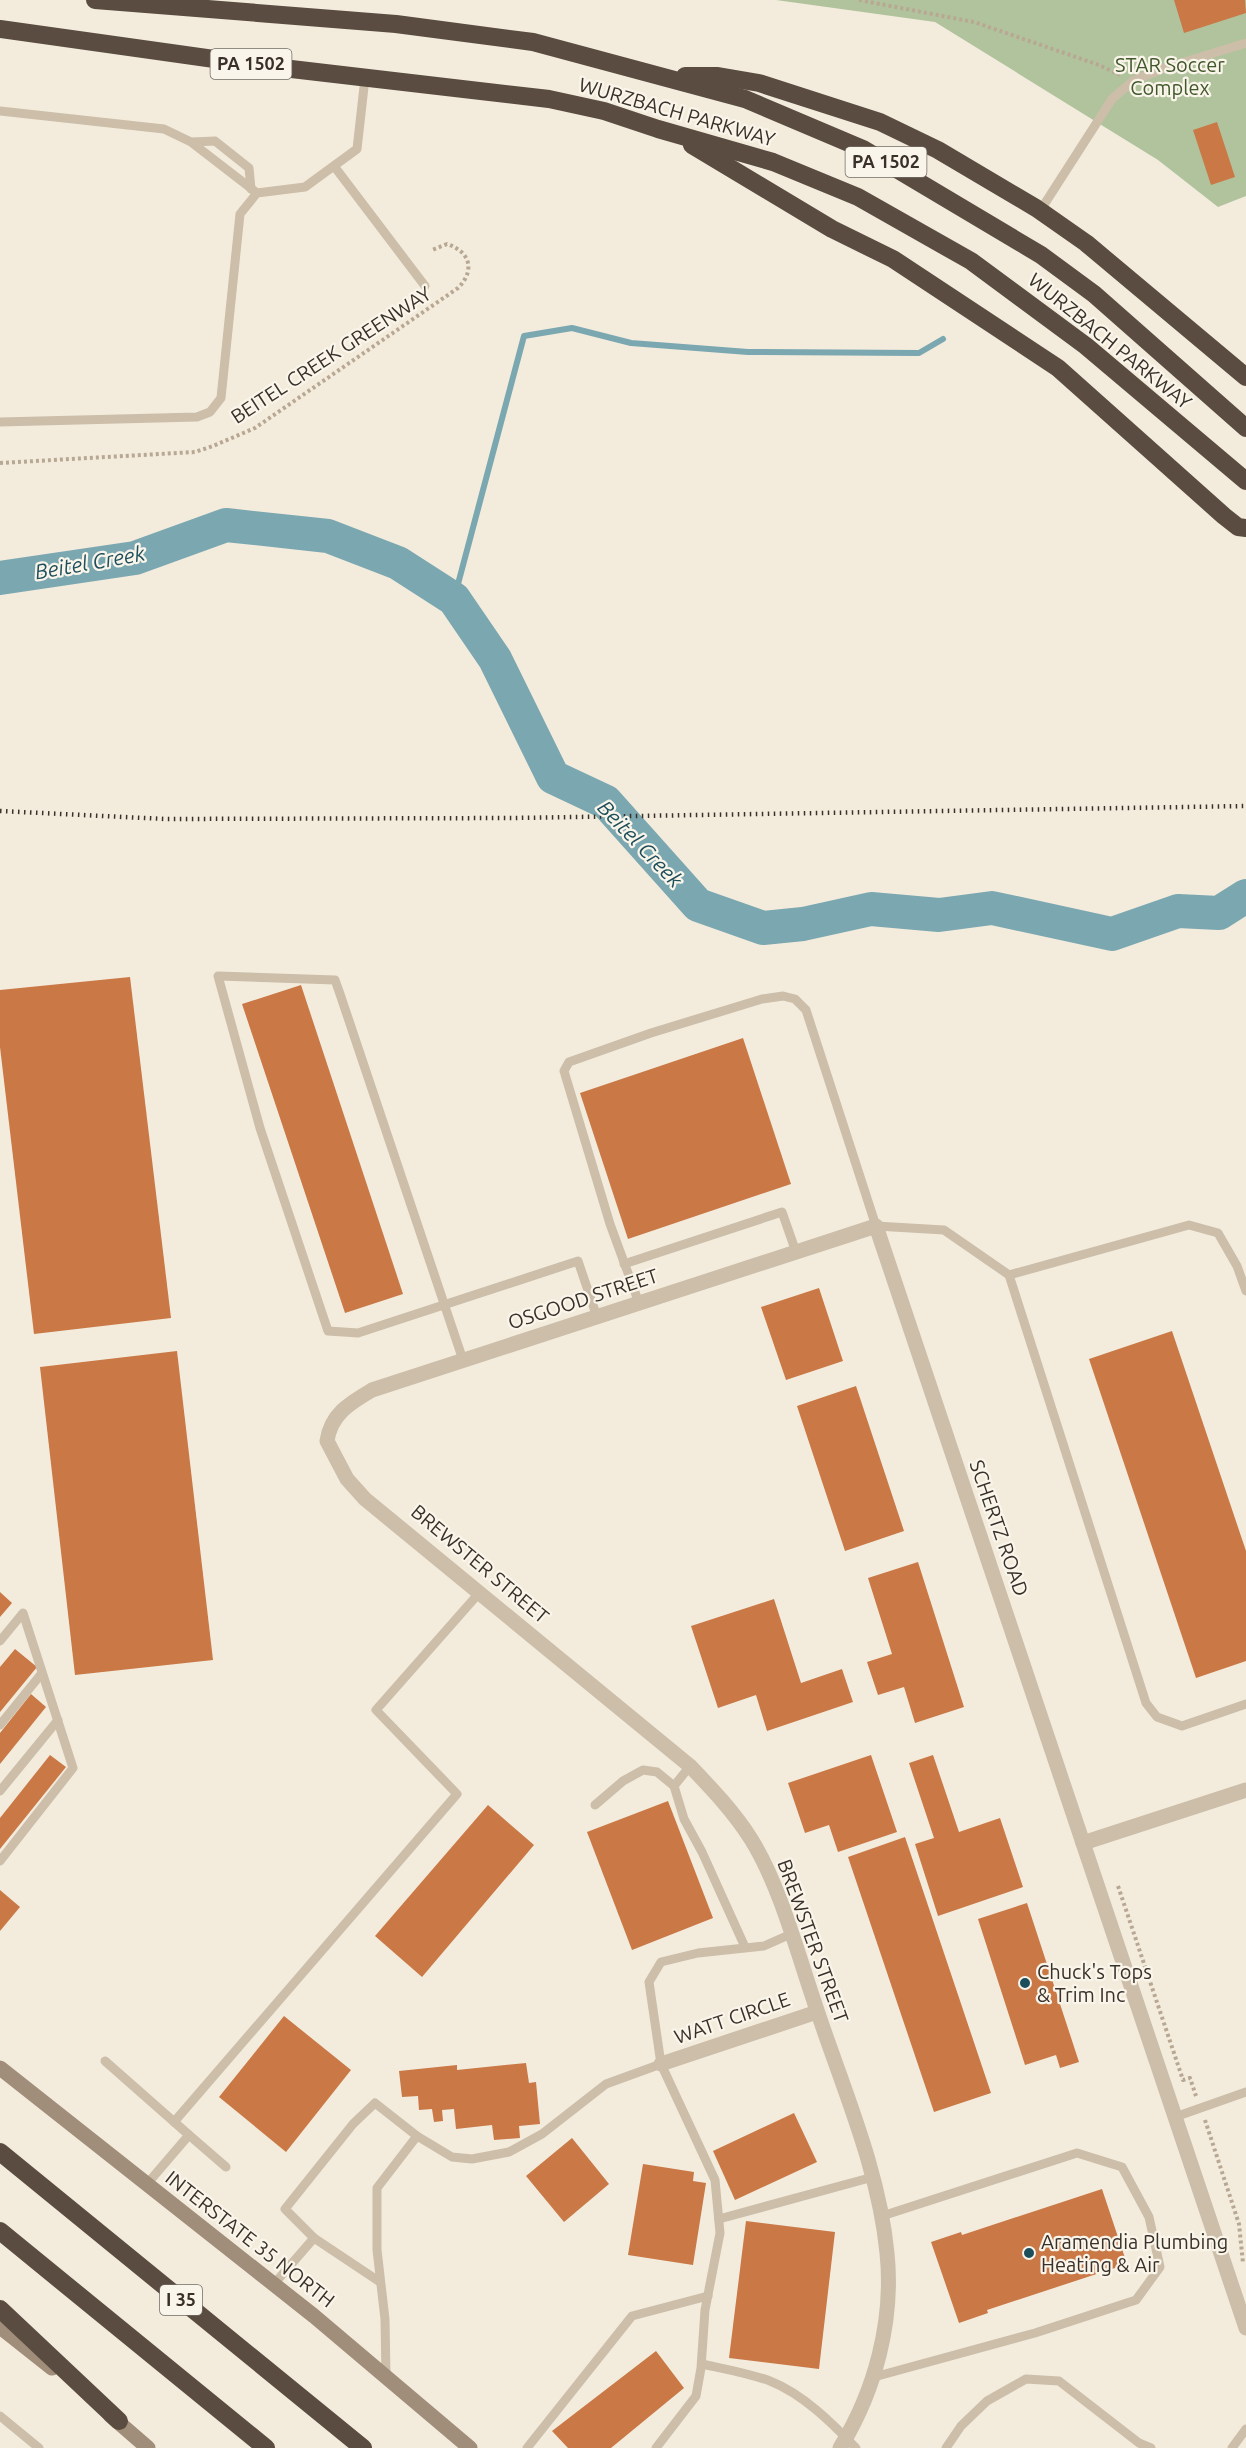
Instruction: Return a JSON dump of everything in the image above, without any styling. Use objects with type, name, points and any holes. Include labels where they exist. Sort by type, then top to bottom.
[{"type":"highway","name":"WURZBACH PARKWAY","points":[[95,0],[396,24],[533,42],[746,99],[863,149],[1032,249],[1094,294],[1246,428]]},
{"type":"highway","name":"WURZBACH PARKWAY","points":[[0,29],[246,64],[549,99],[604,111],[773,162],[858,197],[961,255],[1086,346],[1244,480]]},
{"type":"highway","points":[[654,75],[718,76],[759,83],[880,122],[938,150],[1040,211],[1086,243],[1246,377]]},
{"type":"highway","points":[[658,129],[694,146],[831,229],[893,259],[967,306],[1058,368],[1224,516],[1238,527],[1246,528]]},
{"type":"highway","name":"I 35","points":[[0,2152],[363,2448]]},
{"type":"highway","points":[[0,2231],[266,2448]]},
{"type":"highway","points":[[0,2309],[119,2421]]},
{"type":"main road","name":"INTERSTATE 35 NORTH","points":[[0,2068],[274,2284],[470,2448]]},
{"type":"main road","points":[[0,2327],[119,2421],[148,2448]]},
{"type":"street","name":"OSGOOD STREET","points":[[327,1441],[334,1418],[372,1390],[876,1226]]},
{"type":"street","name":"SCHERTZ ROAD","points":[[876,1226],[1246,2328]]},
{"type":"street","name":"BREWSTER STREET","points":[[327,1441],[347,1479],[365,1499],[690,1766],[713,1789],[752,1840],[779,1898],[873,2177],[888,2254],[882,2343],[874,2377],[847,2445]]},
{"type":"street","points":[[1083,1843],[1246,1790]]},
{"type":"street","name":"WATT CIRCLE","points":[[661,2064],[817,2012]]},
{"type":"lane","points":[[1040,211],[1112,99],[1133,81],[1162,69],[1246,43]]},
{"type":"lane","points":[[0,111],[164,129],[191,141],[254,191],[305,187],[357,149],[364,78]]},
{"type":"lane","points":[[0,422],[197,417],[210,412],[221,398],[240,214],[254,191],[249,168],[215,141],[191,141]]},
{"type":"lane","points":[[334,166],[425,286]]},
{"type":"lane","points":[[463,1360],[444,1306],[335,980],[218,976],[260,1128],[328,1331],[358,1333],[444,1306],[578,1261],[597,1317]]},
{"type":"lane","points":[[639,1303],[606,1213],[565,1081],[564,1071],[569,1062],[651,1033],[762,999],[783,996],[795,999],[806,1010],[876,1226],[944,1230],[1009,1275],[1146,1703],[1157,1717],[1182,1726],[1246,1704]]},
{"type":"lane","points":[[624,1264],[782,1212],[796,1252]]},
{"type":"lane","points":[[1009,1275],[1189,1225],[1218,1233],[1237,1266],[1246,1291]]},
{"type":"lane","points":[[174,2122],[457,1794],[376,1710],[480,1592]]},
{"type":"lane","points":[[0,1641],[23,1613],[74,1768],[0,1861]]},
{"type":"lane","points":[[0,1725],[42,1673]]},
{"type":"lane","points":[[0,1791],[58,1720]]},
{"type":"lane","points":[[674,1786],[690,1766]]},
{"type":"lane","points":[[595,1805],[623,1781],[644,1770],[657,1772],[674,1786],[684,1819],[702,1852],[745,1947]]},
{"type":"lane","points":[[656,2448],[696,2396],[702,2364],[705,2310],[720,2233],[715,2180],[661,2064],[649,1982],[661,1962],[698,1953],[764,1946],[791,1934]]},
{"type":"lane","points":[[105,2061],[226,2167]]},
{"type":"lane","points":[[380,2282],[314,2238],[285,2209],[353,2124],[375,2103],[417,2136],[452,2157],[472,2159],[508,2152],[542,2134],[606,2084],[661,2064]]},
{"type":"lane","points":[[1175,2117],[1246,2092]]},
{"type":"lane","points":[[147,2184],[189,2135]]},
{"type":"lane","points":[[386,2377],[386,2336],[377,2250],[377,2188],[417,2136]]},
{"type":"lane","points":[[874,2377],[1035,2333],[1136,2300],[1160,2267],[1149,2217],[1122,2167],[1077,2153],[882,2216]]},
{"type":"lane","points":[[719,2219],[873,2177]]},
{"type":"lane","points":[[274,2284],[314,2238]]},
{"type":"lane","points":[[542,2448],[530,2444],[632,2316],[708,2296]]},
{"type":"lane","points":[[702,2364],[772,2382],[803,2400],[847,2445]]},
{"type":"lane","points":[[946,2448],[961,2426],[987,2401],[1026,2379],[1059,2380],[1139,2443],[1151,2448]]},
{"type":"lane","points":[[0,2416],[39,2448]]},
{"type":"lane","points":[[1232,2448],[1246,2429]]},
{"type":"path","points":[[859,0],[974,22],[1099,65],[1133,81]]},
{"type":"path","name":"BEITEL CREEK GREENWAY","points":[[0,463],[195,452],[255,428],[458,288],[468,278],[469,267],[465,255],[457,247],[447,244],[432,250]]},
{"type":"path","points":[[1118,1887],[1183,2080],[1190,2078],[1192,2085]]},
{"type":"path","points":[[1208,2129],[1239,2224],[1243,2267]]},
{"type":"green space","name":"STAR Soccer Complex","points":[[776,0],[1246,0],[1246,196],[1218,207],[1158,160],[935,22]]},
{"type":"building","points":[[1174,0],[1245,0],[1246,13],[1184,33]]},
{"type":"building","points":[[1217,122],[1235,177],[1211,185],[1193,130]]},
{"type":"building","points":[[130,977],[171,1318],[34,1334],[0,1047],[0,990]]},
{"type":"building","points":[[301,985],[403,1294],[345,1313],[242,1004]]},
{"type":"building","points":[[743,1038],[791,1184],[628,1239],[580,1093]]},
{"type":"building","points":[[819,1288],[843,1361],[786,1380],[761,1307]]},
{"type":"building","points":[[1172,1331],[1246,1551],[1246,1661],[1196,1678],[1089,1359]]},
{"type":"building","points":[[177,1351],[213,1660],[75,1675],[40,1367]]},
{"type":"building","points":[[856,1386],[904,1531],[845,1551],[797,1406]]},
{"type":"building","points":[[918,1562],[964,1707],[915,1723],[904,1687],[878,1695],[867,1662],[892,1654],[868,1578]]},
{"type":"building","points":[[0,1592],[12,1603],[0,1617]]},
{"type":"building","points":[[774,1599],[801,1683],[842,1669],[853,1702],[767,1731],[756,1695],[718,1708],[691,1626]]},
{"type":"building","points":[[15,1649],[37,1667],[0,1712],[0,1667]]},
{"type":"building","points":[[31,1694],[46,1707],[0,1764],[0,1733]]},
{"type":"building","points":[[50,1755],[66,1767],[0,1849],[0,1818]]},
{"type":"building","points":[[871,1755],[897,1832],[838,1852],[829,1825],[805,1833],[788,1783]]},
{"type":"building","points":[[933,1755],[959,1832],[1000,1818],[1023,1887],[938,1916],[915,1844],[934,1838],[909,1763]]},
{"type":"building","points":[[668,1801],[713,1918],[632,1950],[587,1832]]},
{"type":"building","points":[[488,1805],[534,1845],[422,1977],[375,1936]]},
{"type":"building","points":[[905,1837],[991,2093],[934,2112],[848,1857]]},
{"type":"building","points":[[0,1890],[20,1907],[0,1931]]},
{"type":"building","points":[[1027,1903],[1079,2062],[1060,2068],[1056,2055],[1025,2065],[978,1919]]},
{"type":"building","points":[[284,2016],[351,2070],[286,2152],[219,2097]]},
{"type":"building","points":[[526,2063],[529,2083],[536,2082],[540,2124],[519,2126],[520,2138],[494,2140],[492,2125],[456,2129],[454,2109],[442,2110],[443,2121],[434,2122],[432,2109],[419,2110],[418,2096],[402,2097],[399,2071],[457,2065],[457,2070]]},
{"type":"building","points":[[794,2113],[817,2162],[735,2200],[713,2151]]},
{"type":"building","points":[[572,2138],[609,2184],[564,2222],[526,2176]]},
{"type":"building","points":[[643,2164],[694,2172],[693,2181],[706,2183],[693,2265],[628,2255]]},
{"type":"building","name":"Aramendia Plumbing Heating & Air","points":[[1102,2189],[1127,2264],[987,2310],[988,2313],[959,2323],[931,2242],[961,2232],[962,2235]]},
{"type":"building","points":[[746,2221],[835,2232],[819,2369],[729,2358]]},
{"type":"building","points":[[656,2351],[684,2388],[611,2448],[568,2448],[552,2431]]},
{"type":"waterway","points":[[454,599],[524,336],[572,328],[631,343],[748,352],[919,353],[943,339]]},
{"type":"waterway","name":"Beitel Creek","points":[[0,578],[135,558],[226,525],[328,536],[398,563],[454,599],[495,659],[553,777],[606,802],[698,905],[763,928],[803,924],[871,909],[939,915],[992,908],[1112,934],[1178,911],[1219,913],[1246,896]]},
{"type":"railway","points":[[0,811],[165,819],[514,818],[1246,806]]},
{"type":"place","name":"Chuck's Tops & Trim Inc","points":[[1025,1983]]},
{"type":"place","name":"Aramendia Plumbing Heating & Air","points":[[1029,2253]]}]
